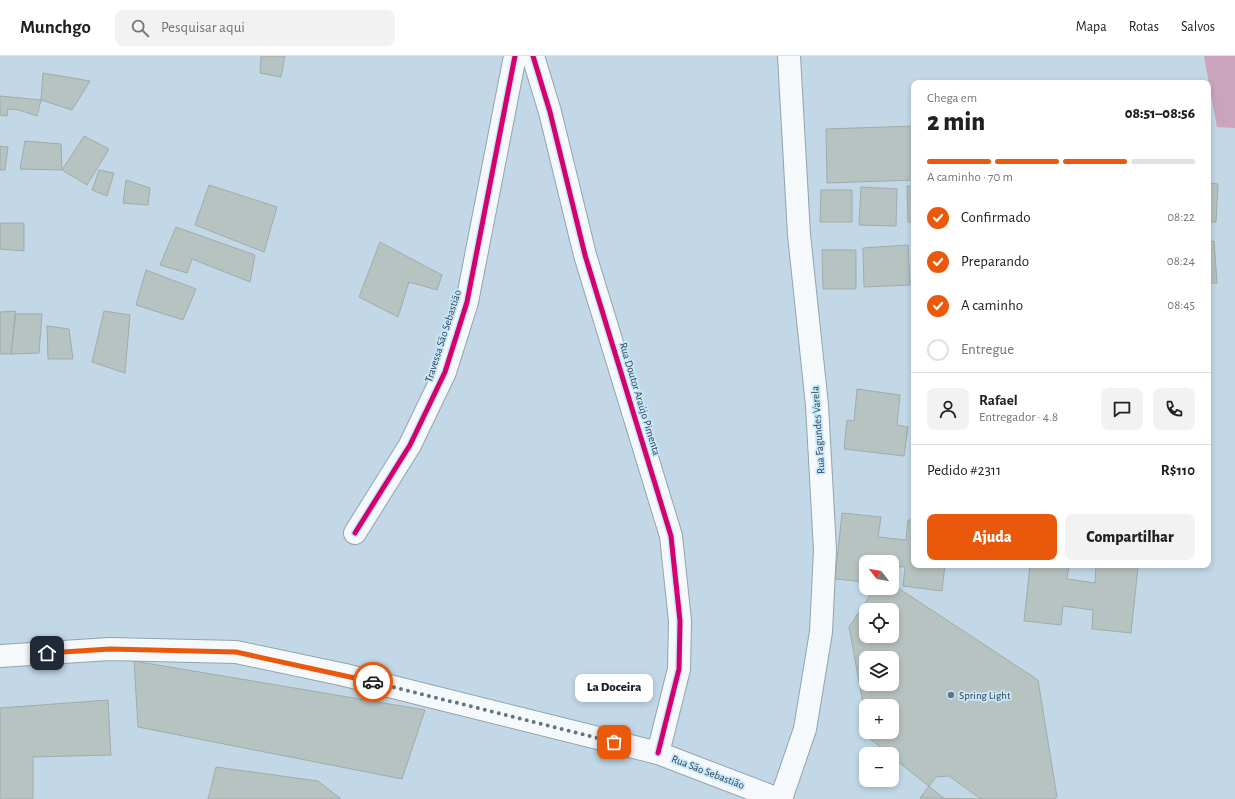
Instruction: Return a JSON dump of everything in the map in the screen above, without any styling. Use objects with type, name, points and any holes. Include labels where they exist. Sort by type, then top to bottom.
[{"type":"main road","name":"Travessa São Sebastião","points":[[355,533],[410,445],[445,372],[467,302],[514,56]]},
{"type":"main road","name":"Rua Doutor Araújo Pimenta","points":[[533,56],[550,112],[585,254],[671,536],[680,621],[679,669],[658,753]]},
{"type":"main road","name":"Rua Fagundes Varela","points":[[781,799],[805,729],[821,632],[825,550],[817,405],[799,235],[789,56]]},
{"type":"main road","name":"Rua São Sebastião","points":[[0,656],[110,649],[236,652],[345,675],[658,753],[778,799]]},
{"type":"path","points":[[842,234],[911,233]]},
{"type":"shaded area","points":[[1204,56],[1235,56],[1235,128],[1217,127],[1211,94],[1211,80],[1208,80]]},
{"type":"building","points":[[261,56],[285,56],[281,77],[260,73]]},
{"type":"building","points":[[43,73],[90,81],[72,110],[41,100]]},
{"type":"building","points":[[0,96],[41,100],[37,116],[19,110],[8,109],[7,116],[0,115]]},
{"type":"building","points":[[911,126],[911,180],[827,183],[826,129]]},
{"type":"building","points":[[84,136],[109,149],[87,185],[62,170]]},
{"type":"building","points":[[25,141],[61,144],[62,170],[20,169]]},
{"type":"building","points":[[0,146],[8,147],[5,170],[0,170]]},
{"type":"building","points":[[99,170],[114,173],[107,196],[92,190]]},
{"type":"building","points":[[126,180],[150,188],[148,205],[123,203]]},
{"type":"building","points":[[1211,183],[1218,184],[1216,222],[1211,222]]},
{"type":"building","points":[[209,185],[277,207],[264,252],[195,225]]},
{"type":"building","points":[[907,186],[911,186],[911,222],[908,222]]},
{"type":"building","points":[[861,187],[897,189],[896,226],[859,225]]},
{"type":"building","points":[[821,190],[852,190],[852,222],[820,222]]},
{"type":"building","points":[[0,223],[24,223],[24,251],[0,249]]},
{"type":"building","points":[[176,227],[255,255],[250,282],[192,259],[187,273],[160,265]]},
{"type":"building","points":[[1214,241],[1217,283],[1211,283],[1211,242]]},
{"type":"building","points":[[380,242],[442,275],[437,290],[409,282],[398,317],[359,297]]},
{"type":"building","points":[[908,245],[910,285],[864,287],[863,248]]},
{"type":"building","points":[[822,250],[856,250],[856,289],[823,289]]},
{"type":"building","points":[[146,270],[196,289],[183,320],[136,305]]},
{"type":"building","points":[[16,311],[11,354],[0,354],[0,312]]},
{"type":"building","points":[[104,311],[130,315],[125,373],[92,362]]},
{"type":"building","points":[[15,314],[42,314],[39,353],[11,354]]},
{"type":"building","points":[[47,326],[69,329],[73,359],[48,359]]},
{"type":"building","points":[[857,389],[900,395],[897,425],[908,427],[904,456],[844,449],[847,420],[854,421]]},
{"type":"building","points":[[842,513],[881,517],[878,537],[906,540],[908,520],[911,520],[911,568],[945,568],[942,591],[903,586],[905,567],[899,567],[899,555],[859,555],[859,581],[835,579]]},
{"type":"building","points":[[1030,568],[1069,568],[1067,579],[1095,583],[1096,568],[1138,568],[1131,633],[1092,629],[1093,610],[1063,606],[1061,625],[1024,621]]},
{"type":"building","name":"Spring Light","points":[[899,589],[1038,680],[1057,797],[1055,799],[945,799],[899,763],[899,747],[880,747],[870,739],[899,739],[899,699],[862,699],[861,691],[899,691],[899,651],[859,651],[859,681],[849,627],[859,612],[859,643],[899,643],[899,603],[865,603],[870,595],[899,595]]},
{"type":"building","points":[[134,661],[425,710],[402,779],[138,727]]},
{"type":"building","points":[[108,700],[111,755],[33,757],[33,799],[0,799],[0,708]]},
{"type":"building","points":[[216,767],[318,781],[341,799],[208,799]]},
{"type":"building","points":[[949,776],[981,799],[920,798],[936,777]]},
{"type":"cycle path","points":[[355,533],[410,445],[445,372],[467,302],[515,56]]},
{"type":"cycle path","points":[[533,56],[550,112],[585,255],[671,536],[680,621],[679,669],[658,753]]},
{"type":"way so far","points":[[373,682],[614,742]]},
{"type":"place","name":"Spring Light","points":[[951,695]]},
{"type":"place","name":"La Doceira","points":[[614,742]]},
{"type":"route","points":[[47,653],[110,649],[236,652],[373,682]]}]
